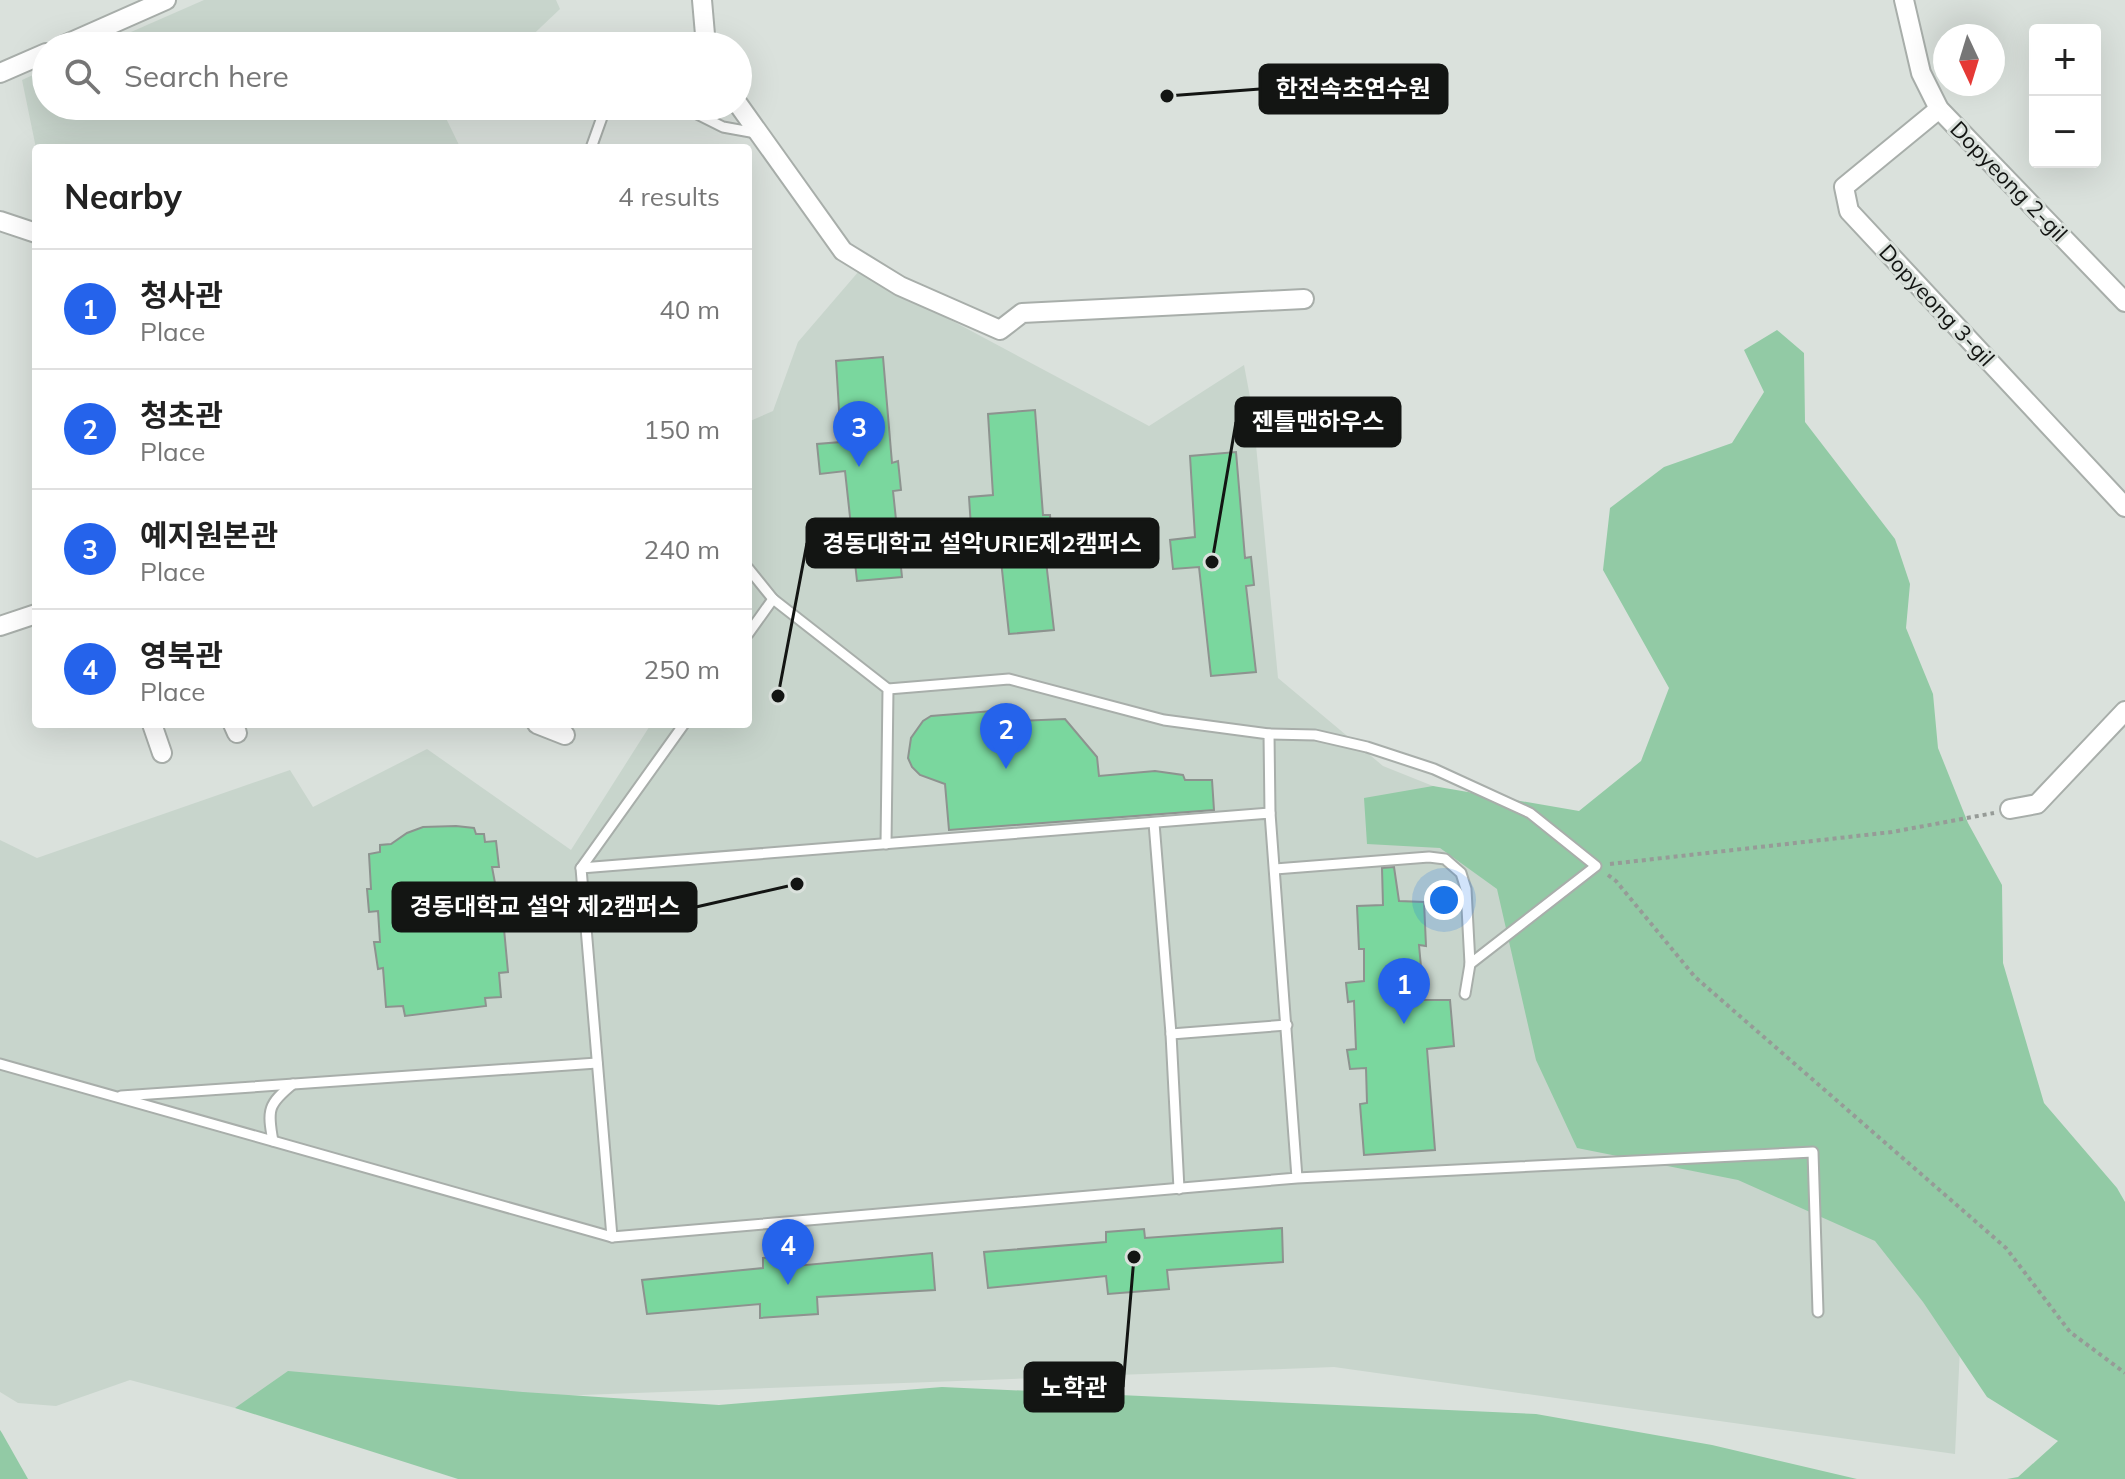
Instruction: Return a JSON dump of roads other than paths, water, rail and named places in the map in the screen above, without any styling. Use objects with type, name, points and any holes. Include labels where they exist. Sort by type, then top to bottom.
[{"type":"street","points":[[94,32],[166,0]]},
{"type":"street","points":[[702,0],[705,32]]},
{"type":"street","name":"Dopyeong 2-gil","points":[[1904,0],[1921,73],[1939,109],[2125,302]]},
{"type":"street","points":[[0,73],[32,59]]},
{"type":"street","name":"Dopyeong 3-gil","points":[[1939,109],[1844,187],[1849,211],[2125,507]]},
{"type":"street","points":[[750,120],[843,251],[900,286],[1000,330],[1022,313],[1304,299]]},
{"type":"street","points":[[0,221],[32,232]]},
{"type":"street","points":[[0,626],[32,615]]},
{"type":"street","points":[[2010,809],[2037,804],[2125,711]]},
{"type":"street","points":[[153,728],[162,753]]},
{"type":"street","points":[[547,728],[565,735]]},
{"type":"lane","points":[[592,144],[601,120]]},
{"type":"lane","points":[[709,120],[723,127],[761,134]]},
{"type":"lane","points":[[752,573],[773,599],[888,689],[1009,679],[1164,720],[1269,734],[1315,735],[1367,747],[1434,769],[1530,813],[1596,866],[1470,964]]},
{"type":"lane","points":[[752,628],[773,599]]},
{"type":"lane","points":[[886,844],[888,689]]},
{"type":"lane","points":[[612,1237],[581,868],[681,728]]},
{"type":"lane","points":[[1269,734],[1270,813],[1297,1178]]},
{"type":"lane","points":[[581,868],[1270,813]]},
{"type":"lane","points":[[1154,823],[1171,1034],[1179,1189]]},
{"type":"lane","points":[[1275,869],[1429,857],[1445,859],[1461,873],[1466,889],[1470,964],[1465,994]]},
{"type":"lane","points":[[1171,1034],[1287,1025]]},
{"type":"lane","points":[[113,1096],[597,1063]]},
{"type":"lane","points":[[0,1064],[612,1237],[1297,1178],[1813,1152],[1818,1312]]},
{"type":"lane","points":[[273,1141],[270,1108],[277,1097],[293,1084]]},
{"type":"place","name":"한전속초연수원","points":[[1167,96]]},
{"type":"place","name":"예지원본관","points":[[859,467]]},
{"type":"place","name":"젠틀맨하우스","points":[[1212,562]]},
{"type":"place","name":"경동대학교 설악URIE제2캠퍼스","points":[[778,696]]},
{"type":"place","name":"청초관","points":[[1006,769]]},
{"type":"place","name":"경동대학교 설악 제2캠퍼스","points":[[797,884]]},
{"type":"place","name":"청사관","points":[[1404,1024]]},
{"type":"place","name":"노학관","points":[[1134,1257]]},
{"type":"place","name":"영북관","points":[[788,1285]]}]
